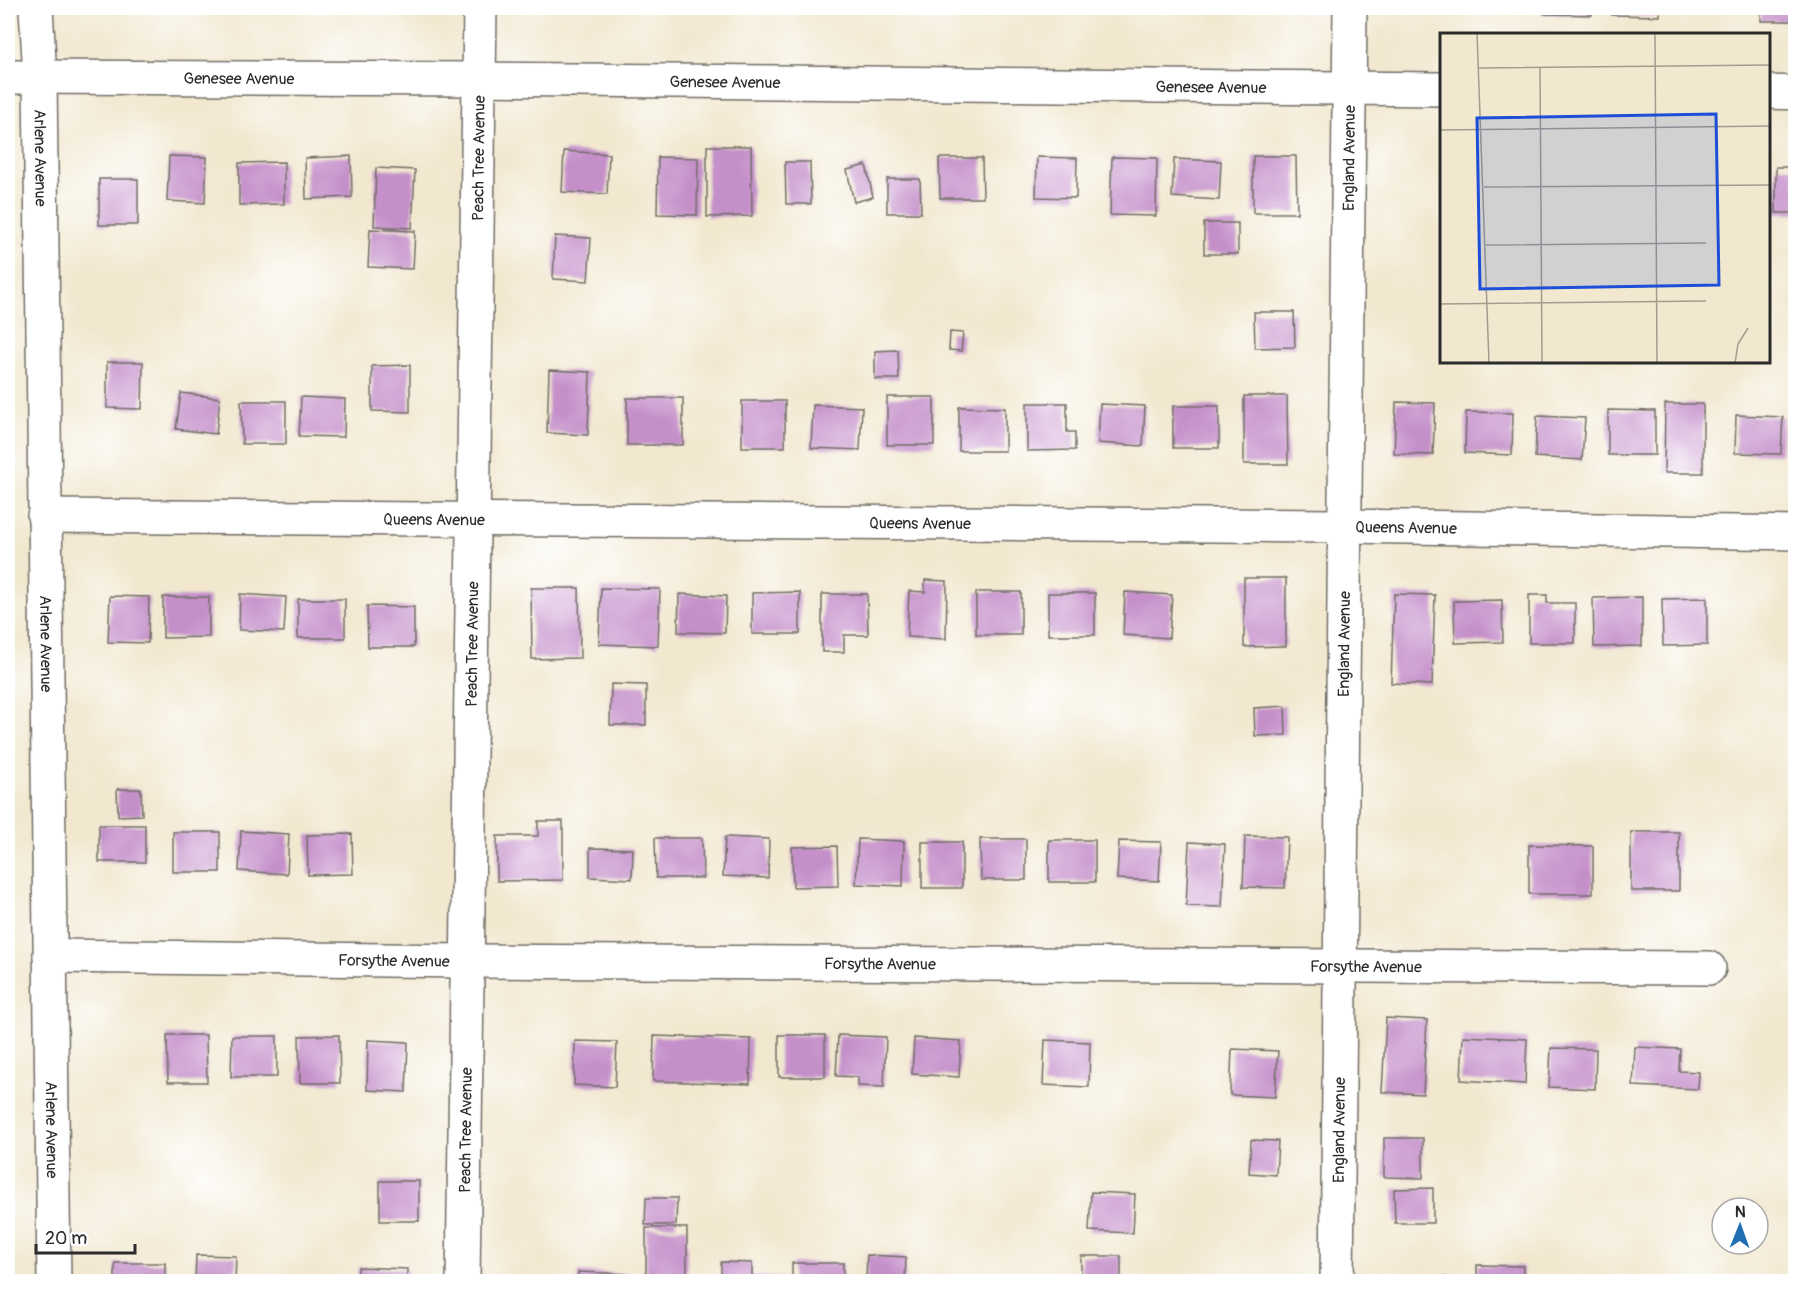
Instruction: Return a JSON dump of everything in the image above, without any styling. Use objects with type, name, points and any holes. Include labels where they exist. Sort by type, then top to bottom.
[{"type":"street","name":"Arlene Avenue","points":[[36,8],[40,77],[54,1281]]},
{"type":"street","name":"Peach Tree Avenue","points":[[463,1281],[480,8]]},
{"type":"street","name":"England Avenue","points":[[1337,1281],[1350,8]]},
{"type":"street","name":"Genesee Avenue","points":[[8,77],[478,79],[1440,89]]},
{"type":"street","points":[[1770,92],[1796,93]]},
{"type":"street","name":"Queens Avenue","points":[[44,516],[1344,526],[1796,533]]},
{"type":"street","name":"Forsythe Avenue","points":[[50,956],[466,961],[1340,964],[1709,968]]},
{"type":"building","points":[[1544,8],[1592,8],[1592,15],[1544,14]]},
{"type":"building","points":[[1612,8],[1660,8],[1660,16],[1612,15]]},
{"type":"building","points":[[1685,8],[1727,8],[1727,11],[1685,12]]},
{"type":"building","points":[[1761,8],[1796,8],[1796,21],[1761,21]]},
{"type":"building","points":[[707,146],[751,146],[752,216],[707,217]]},
{"type":"building","points":[[564,151],[609,154],[607,194],[562,192]]},
{"type":"building","points":[[169,156],[207,157],[205,203],[167,201]]},
{"type":"building","points":[[351,156],[352,197],[306,199],[305,158]]},
{"type":"building","points":[[1253,156],[1296,156],[1297,213],[1253,213]]},
{"type":"building","points":[[658,157],[698,158],[697,215],[657,214]]},
{"type":"building","points":[[1037,157],[1077,158],[1076,198],[1036,197]]},
{"type":"building","points":[[1112,157],[1157,158],[1156,216],[1110,215]]},
{"type":"building","points":[[939,158],[982,158],[983,198],[940,198]]},
{"type":"building","points":[[1174,159],[1221,161],[1219,200],[1172,197]]},
{"type":"building","points":[[284,162],[284,204],[239,205],[239,163]]},
{"type":"building","points":[[785,162],[810,162],[811,204],[786,204]]},
{"type":"building","points":[[866,165],[873,197],[854,202],[847,170]]},
{"type":"building","points":[[1776,167],[1796,167],[1796,213],[1776,213]]},
{"type":"building","points":[[376,168],[415,170],[412,228],[374,226]]},
{"type":"building","points":[[99,179],[138,179],[138,225],[99,225]]},
{"type":"building","points":[[887,179],[920,179],[921,213],[887,213]]},
{"type":"building","points":[[1204,223],[1238,223],[1238,254],[1204,254]]},
{"type":"building","points":[[370,229],[415,231],[413,269],[368,267]]},
{"type":"building","points":[[555,236],[591,238],[588,281],[553,279]]},
{"type":"building","points":[[1254,312],[1294,312],[1295,347],[1255,348]]},
{"type":"building","points":[[950,332],[963,333],[961,351],[949,350]]},
{"type":"building","points":[[898,350],[899,379],[875,379],[875,351]]},
{"type":"building","points":[[107,362],[143,362],[142,409],[107,408]]},
{"type":"building","points":[[410,365],[410,412],[372,411],[372,366]]},
{"type":"building","points":[[549,370],[590,372],[588,435],[547,433]]},
{"type":"building","points":[[181,393],[220,398],[216,434],[176,429]]},
{"type":"building","points":[[1244,396],[1287,396],[1288,464],[1244,464]]},
{"type":"building","points":[[301,397],[345,399],[344,437],[299,436]]},
{"type":"building","points":[[887,397],[934,397],[934,445],[887,445]]},
{"type":"building","points":[[627,398],[683,398],[683,445],[627,445]]},
{"type":"building","points":[[241,401],[286,401],[286,444],[242,444]]},
{"type":"building","points":[[742,401],[785,401],[785,447],[742,447]]},
{"type":"building","points":[[1396,402],[1435,403],[1433,455],[1394,454]]},
{"type":"building","points":[[1027,403],[1067,403],[1067,432],[1075,432],[1075,450],[1027,451]]},
{"type":"building","points":[[1100,404],[1145,406],[1143,446],[1098,443]]},
{"type":"building","points":[[1665,404],[1703,404],[1703,473],[1664,473]]},
{"type":"building","points":[[813,405],[862,407],[860,450],[811,448]]},
{"type":"building","points":[[1173,406],[1219,406],[1219,448],[1173,448]]},
{"type":"building","points":[[959,407],[1005,408],[1005,451],[959,451]]},
{"type":"building","points":[[1608,410],[1655,411],[1655,455],[1608,455]]},
{"type":"building","points":[[1466,412],[1513,413],[1512,455],[1465,453]]},
{"type":"building","points":[[1736,415],[1783,417],[1781,454],[1735,453]]},
{"type":"building","points":[[1537,416],[1585,418],[1582,460],[1535,457]]},
{"type":"building","points":[[1244,578],[1286,578],[1286,646],[1244,647]]},
{"type":"building","points":[[925,580],[947,581],[946,639],[907,637],[909,591],[925,592]]},
{"type":"building","points":[[531,588],[579,588],[580,658],[532,659]]},
{"type":"building","points":[[601,588],[660,589],[658,646],[599,644]]},
{"type":"building","points":[[800,592],[800,634],[752,634],[752,593]]},
{"type":"building","points":[[976,592],[1021,592],[1021,635],[976,635]]},
{"type":"building","points":[[1125,592],[1172,595],[1169,638],[1123,635]]},
{"type":"building","points":[[1048,593],[1095,593],[1095,635],[1048,635]]},
{"type":"building","points":[[240,594],[286,597],[284,632],[239,630]]},
{"type":"building","points":[[679,594],[726,596],[725,633],[678,632]]},
{"type":"building","points":[[822,594],[867,594],[868,635],[844,635],[844,652],[822,652]]},
{"type":"building","points":[[1394,594],[1435,595],[1432,685],[1391,683]]},
{"type":"building","points":[[1529,595],[1547,595],[1547,603],[1575,603],[1575,643],[1529,643]]},
{"type":"building","points":[[110,596],[149,597],[148,643],[108,642]]},
{"type":"building","points":[[163,597],[209,597],[209,637],[163,638]]},
{"type":"building","points":[[1642,597],[1642,646],[1594,647],[1593,598]]},
{"type":"building","points":[[1707,598],[1707,645],[1663,646],[1662,599]]},
{"type":"building","points":[[298,599],[345,599],[345,638],[298,638]]},
{"type":"building","points":[[1502,600],[1503,642],[1455,643],[1454,601]]},
{"type":"building","points":[[367,606],[414,607],[414,647],[368,647]]},
{"type":"building","points":[[611,684],[646,685],[646,725],[610,725]]},
{"type":"building","points":[[1285,706],[1286,735],[1255,736],[1254,708]]},
{"type":"building","points":[[117,789],[141,789],[142,815],[118,816]]},
{"type":"building","points":[[538,821],[563,821],[563,880],[497,881],[497,836],[538,836]]},
{"type":"building","points":[[99,825],[145,825],[145,862],[99,862]]},
{"type":"building","points":[[241,831],[289,834],[287,874],[239,871]]},
{"type":"building","points":[[173,832],[220,832],[220,872],[173,872]]},
{"type":"building","points":[[1631,832],[1679,832],[1679,891],[1631,891]]},
{"type":"building","points":[[352,834],[353,874],[308,875],[307,835]]},
{"type":"building","points":[[1245,836],[1287,837],[1285,888],[1243,887]]},
{"type":"building","points":[[725,837],[769,839],[768,878],[723,876]]},
{"type":"building","points":[[655,838],[702,838],[703,878],[656,878]]},
{"type":"building","points":[[858,839],[904,841],[903,886],[856,884]]},
{"type":"building","points":[[980,839],[1026,839],[1026,880],[981,880]]},
{"type":"building","points":[[1049,840],[1095,840],[1095,882],[1049,882]]},
{"type":"building","points":[[1119,841],[1161,842],[1159,881],[1117,879]]},
{"type":"building","points":[[922,842],[962,842],[962,888],[922,888]]},
{"type":"building","points":[[1189,842],[1225,844],[1222,907],[1186,906]]},
{"type":"building","points":[[1529,845],[1593,846],[1593,894],[1529,894]]},
{"type":"building","points":[[837,846],[838,886],[793,887],[792,847]]},
{"type":"building","points":[[590,848],[633,849],[632,879],[590,877]]},
{"type":"building","points":[[1386,1018],[1427,1020],[1423,1094],[1382,1092]]},
{"type":"building","points":[[167,1035],[206,1035],[207,1082],[168,1082]]},
{"type":"building","points":[[339,1035],[340,1083],[300,1083],[299,1036]]},
{"type":"building","points":[[779,1035],[825,1035],[825,1077],[779,1077]]},
{"type":"building","points":[[838,1035],[886,1037],[884,1087],[858,1086],[858,1077],[836,1076]]},
{"type":"building","points":[[232,1036],[277,1036],[277,1077],[231,1077]]},
{"type":"building","points":[[654,1036],[751,1039],[750,1084],[653,1081]]},
{"type":"building","points":[[1463,1036],[1527,1039],[1525,1084],[1461,1080]]},
{"type":"building","points":[[914,1038],[961,1041],[959,1077],[912,1074]]},
{"type":"building","points":[[368,1040],[408,1042],[406,1092],[367,1090]]},
{"type":"building","points":[[1045,1040],[1090,1042],[1089,1087],[1043,1085]]},
{"type":"building","points":[[575,1041],[617,1042],[615,1087],[574,1085]]},
{"type":"building","points":[[1635,1047],[1680,1049],[1679,1071],[1699,1072],[1698,1089],[1633,1086]]},
{"type":"building","points":[[1551,1048],[1596,1049],[1595,1089],[1549,1087]]},
{"type":"building","points":[[1232,1049],[1278,1051],[1275,1097],[1230,1095]]},
{"type":"building","points":[[1384,1138],[1423,1138],[1423,1178],[1384,1177]]},
{"type":"building","points":[[1251,1140],[1278,1141],[1276,1175],[1249,1173]]},
{"type":"building","points":[[380,1181],[419,1181],[419,1221],[380,1221]]},
{"type":"building","points":[[1433,1188],[1433,1223],[1395,1223],[1394,1189]]},
{"type":"building","points":[[1091,1192],[1135,1194],[1133,1233],[1089,1231]]},
{"type":"building","points":[[646,1198],[677,1198],[676,1225],[645,1225]]},
{"type":"building","points":[[646,1228],[687,1228],[687,1282],[646,1282]]},
{"type":"building","points":[[196,1255],[236,1256],[235,1282],[195,1282]]},
{"type":"building","points":[[867,1255],[906,1257],[905,1282],[866,1282]]},
{"type":"building","points":[[1081,1256],[1121,1256],[1121,1282],[1081,1282]]},
{"type":"building","points":[[721,1262],[752,1263],[752,1276],[785,1278],[785,1282],[721,1282]]},
{"type":"building","points":[[115,1263],[165,1263],[165,1282],[115,1282]]},
{"type":"building","points":[[792,1263],[843,1263],[843,1282],[792,1282]]},
{"type":"building","points":[[1477,1265],[1523,1266],[1523,1282],[1477,1282]]},
{"type":"building","points":[[358,1267],[407,1269],[407,1282],[357,1282]]},
{"type":"building","points":[[578,1272],[627,1274],[627,1282],[577,1282]]},
{"type":"building","points":[[1401,1277],[1448,1277],[1448,1282],[1401,1282]]},
{"type":"building","points":[[1015,1279],[1036,1279],[1036,1282],[1015,1282]]},
{"type":"building","points":[[1223,1279],[1281,1279],[1281,1282],[1223,1282]]}]
